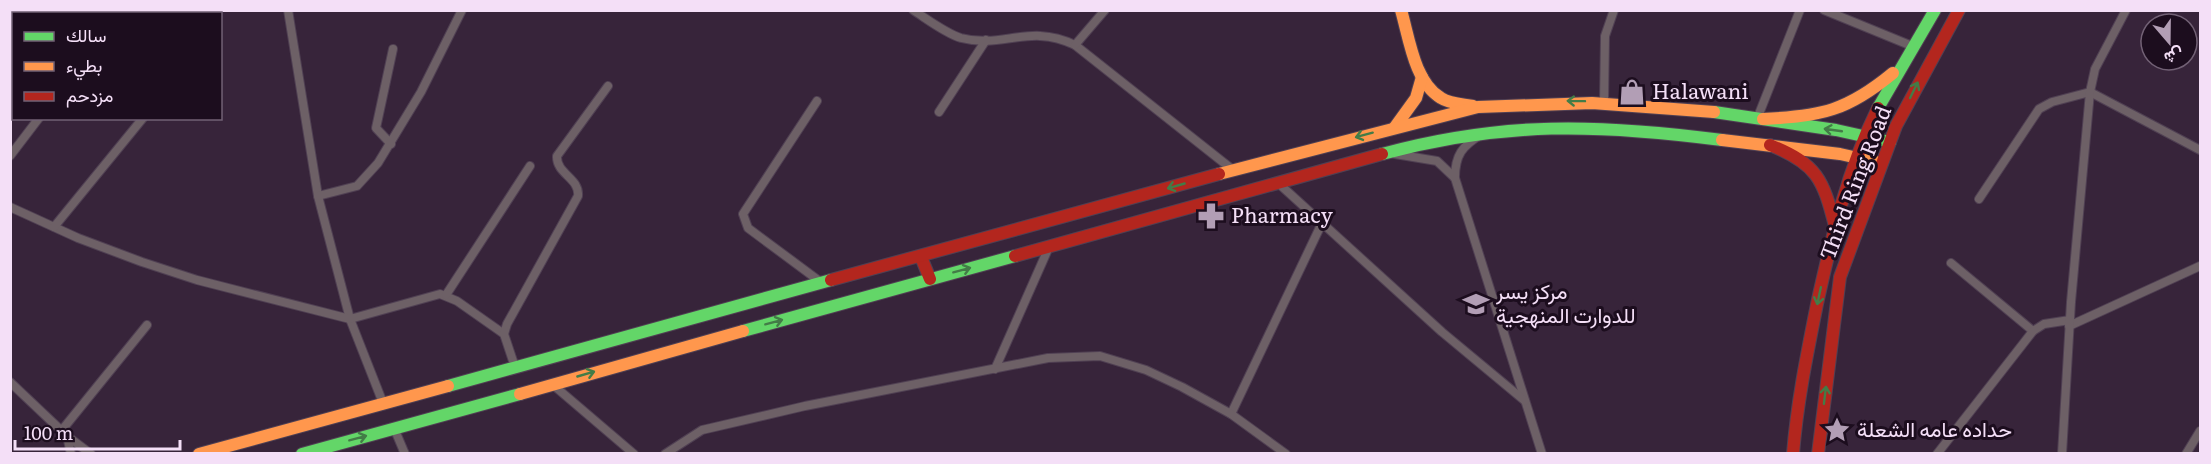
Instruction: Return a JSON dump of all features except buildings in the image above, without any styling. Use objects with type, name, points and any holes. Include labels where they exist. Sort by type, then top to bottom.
[{"type":"main road","points":[[1395,127],[1422,90],[1422,77],[1401,10]]},
{"type":"main road","name":"Third Ring Road","points":[[1793,453],[1795,407],[1835,226],[1857,156],[1899,68],[1935,10]]},
{"type":"main road","name":"Third Ring Road","points":[[1818,453],[1840,277],[1881,162],[1922,74],[1959,10]]},
{"type":"main road","points":[[1760,119],[1813,117],[1841,110],[1869,94],[1899,68]]},
{"type":"main road","points":[[1422,77],[1441,98],[1478,107]]},
{"type":"main road","points":[[200,453],[1233,170],[1478,107],[1529,102],[1604,102],[1760,119],[1866,134],[1890,142]]},
{"type":"main road","points":[[302,453],[1437,139],[1486,131],[1557,126],[1601,128],[1770,145],[1857,156],[1881,162]]},
{"type":"main road","points":[[1770,145],[1795,154],[1818,172],[1825,186],[1835,226]]},
{"type":"main road","points":[[921,257],[930,279]]},
{"type":"street","points":[[288,10],[318,196],[350,320],[383,403]]},
{"type":"street","points":[[318,196],[357,186],[366,178],[391,144],[421,92],[462,10]]},
{"type":"street","points":[[913,10],[960,37],[986,40],[1032,34],[1056,36],[1075,45],[1233,170]]},
{"type":"street","points":[[1075,45],[1105,10]]},
{"type":"street","points":[[1604,102],[1605,36],[1614,10]]},
{"type":"street","points":[[1760,119],[1800,10]]},
{"type":"street","points":[[1824,10],[1912,46]]},
{"type":"street","points":[[2062,453],[2069,323],[2090,92],[2095,69],[2126,10]]},
{"type":"street","points":[[939,112],[986,40]]},
{"type":"street","points":[[391,144],[376,128],[393,49]]},
{"type":"street","points":[[504,334],[512,314],[578,196],[575,183],[559,168],[557,156],[608,86]]},
{"type":"street","points":[[1979,199],[2039,110],[2052,102],[2090,92],[2200,150]]},
{"type":"street","points":[[817,101],[743,214],[748,228],[822,283]]},
{"type":"street","points":[[10,156],[37,120]]},
{"type":"street","points":[[54,227],[141,120]]},
{"type":"street","points":[[1455,178],[1456,162],[1462,148],[1486,131]]},
{"type":"street","points":[[1383,153],[1432,159],[1445,165],[1455,178],[1542,453]]},
{"type":"street","points":[[446,295],[530,166]]},
{"type":"street","points":[[1277,183],[1442,332],[1526,401]]},
{"type":"street","points":[[10,207],[142,262],[198,280],[350,320],[430,296],[446,295],[504,334],[515,367]]},
{"type":"street","points":[[1231,414],[1322,224]]},
{"type":"street","points":[[995,369],[1049,247]]},
{"type":"street","points":[[1951,263],[2033,331]]},
{"type":"street","points":[[1937,453],[2033,331],[2044,324],[2069,323],[2200,266]]},
{"type":"street","points":[[65,433],[147,325]]},
{"type":"street","points":[[665,453],[702,430],[805,406],[1048,358],[1100,356],[1146,370],[1231,414],[1286,453]]},
{"type":"street","points":[[10,382],[65,433],[91,453]]},
{"type":"street","points":[[552,384],[634,453]]},
{"type":"street","points":[[394,428],[405,453]]},
{"type":"street","points":[[2186,453],[2200,431]]},
{"type":"street","points":[[65,433],[71,453]]},
{"type":"traffic: fast","points":[[1878,108],[1935,10]]},
{"type":"traffic: fast","points":[[1714,112],[1836,130],[1890,142]]},
{"type":"traffic: fast","points":[[1382,154],[1426,143],[1469,136],[1551,129],[1634,131],[1722,140]]},
{"type":"traffic: fast","points":[[743,331],[1015,256]]},
{"type":"traffic: fast","points":[[448,386],[831,280]]},
{"type":"traffic: fast","points":[[302,454],[520,394]]},
{"type":"traffic: slow","points":[[1401,10],[1414,58],[1424,81],[1441,98],[1452,103],[1473,106]]},
{"type":"traffic: slow","points":[[1763,119],[1802,116],[1833,109],[1862,96],[1893,73]]},
{"type":"traffic: slow","points":[[1395,127],[1416,98],[1422,77]]},
{"type":"traffic: slow","points":[[1219,174],[1478,107],[1592,103],[1714,112]]},
{"type":"traffic: slow","points":[[1722,140],[1840,154],[1880,163]]},
{"type":"traffic: slow","points":[[520,394],[743,331]]},
{"type":"traffic: slow","points":[[199,454],[448,386]]},
{"type":"traffic: jam","points":[[1818,454],[1840,277],[1896,126],[1959,10]]},
{"type":"traffic: jam","points":[[1793,454],[1803,379],[1828,254],[1849,180],[1878,108]]},
{"type":"traffic: jam","points":[[1770,145],[1798,159],[1816,175],[1822,185],[1835,226]]},
{"type":"traffic: jam","points":[[1015,256],[1382,154]]},
{"type":"traffic: jam","points":[[831,280],[1219,174]]},
{"type":"traffic: jam","points":[[921,257],[930,279]]},
{"type":"place","name":"Halawani","points":[[1632,92]]},
{"type":"place","name":"Pharmacy","points":[[1211,216]]},
{"type":"place","name":"مركز يسر للدوارت المنهجية","points":[[1476,304]]},
{"type":"place","name":"حداده عامه الشعلة","points":[[1837,430]]}]
